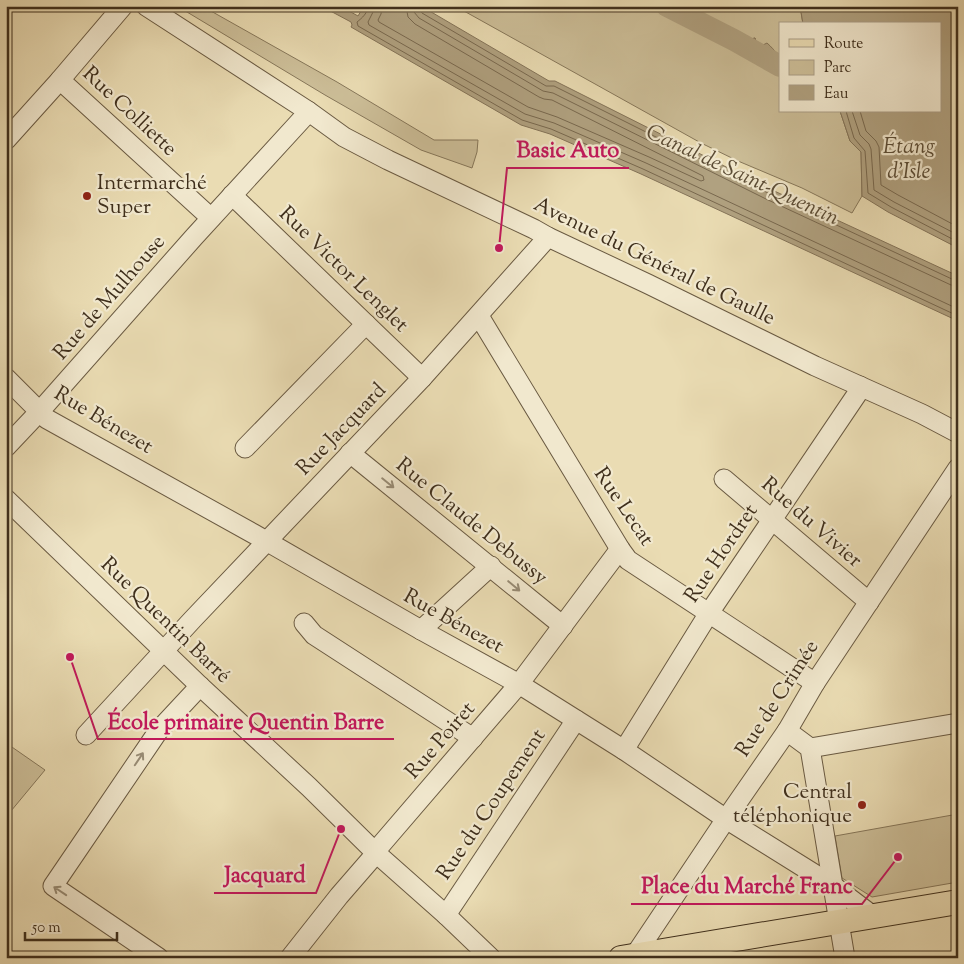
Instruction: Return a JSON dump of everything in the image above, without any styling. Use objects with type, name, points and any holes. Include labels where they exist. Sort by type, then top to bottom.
[{"type":"main road","points":[[643,955],[958,902]]},
{"type":"street","points":[[6,140],[123,6]]},
{"type":"street","name":"Avenue du Général de Gaulle","points":[[146,6],[308,111],[344,137],[815,366],[922,414],[958,433]]},
{"type":"street","name":"Rue Colliette","points":[[60,80],[211,218]]},
{"type":"street","name":"Rue de Mulhouse","points":[[6,447],[308,111]]},
{"type":"street","name":"Rue Victor Lenglet","points":[[232,194],[422,378]]},
{"type":"street","name":"Rue Jacquard","points":[[86,735],[350,452],[422,378],[548,237]]},
{"type":"street","name":"Rue Lecat","points":[[479,316],[628,560],[815,683]]},
{"type":"street","points":[[246,448],[366,324]]},
{"type":"street","name":"Rue Bénezet","points":[[6,378],[47,419],[519,684],[624,750],[726,819],[832,885],[873,916]]},
{"type":"street","name":"Rue Hordret","points":[[624,750],[709,613],[857,394],[860,386]]},
{"type":"street","name":"Rue Claude Debussy","points":[[350,452],[563,626]]},
{"type":"street","name":"Rue de Crimée","points":[[643,955],[726,819],[787,731],[815,683],[958,468]]},
{"type":"street","name":"Rue du Vivier","points":[[724,479],[869,602]]},
{"type":"street","name":"Rue Quentin Barré","points":[[6,499],[376,853],[491,958]]},
{"type":"street","name":"Rue Poiret","points":[[290,958],[379,847],[519,684],[620,549]]},
{"type":"street","points":[[421,630],[490,566]]},
{"type":"street","points":[[304,624],[314,635],[473,738]]},
{"type":"street","points":[[159,958],[53,886],[159,730],[200,686]]},
{"type":"street","name":"Rue du Coupement","points":[[446,915],[576,720]]},
{"type":"street","points":[[810,748],[958,724]]},
{"type":"street","points":[[787,731],[810,748],[845,958]]},
{"type":"green space","points":[[177,6],[202,6],[337,82],[434,140],[478,140],[477,152],[472,168],[421,150]]},
{"type":"green space","points":[[455,6],[793,6],[801,12],[803,22],[779,22],[779,63],[763,45],[756,44],[755,38],[739,42],[744,47],[751,48],[755,53],[756,61],[760,58],[767,67],[779,69],[779,112],[840,112],[850,141],[861,152],[862,196],[852,213],[802,188],[701,143]]},
{"type":"green space","points":[[9,745],[45,770],[6,817],[6,748]]},
{"type":"green space","points":[[958,814],[958,882],[872,897],[842,878],[835,836]]},
{"type":"water","name":"Canal de Saint-Quentin","points":[[321,6],[340,6],[358,16],[364,6],[421,6],[549,81],[555,81],[770,189],[958,276],[958,321],[641,174],[550,134],[521,125],[351,27],[351,22]]},
{"type":"water","name":"Étang d'Isle","points":[[793,6],[958,6],[958,248],[888,212],[862,196],[861,152],[850,141],[840,112],[942,112],[942,22],[803,22],[801,12]]},
{"type":"water","points":[[755,38],[757,44],[763,45],[767,43],[777,54],[779,68],[774,71],[770,70],[760,59],[756,61],[755,53],[751,51],[751,48],[740,46],[738,42]]},
{"type":"waterway","points":[[667,6],[779,65]]},
{"type":"place","name":"Intermarché Super","points":[[87,196]]},
{"type":"place","name":"Basic Auto","points":[[499,248]]},
{"type":"place","name":"École primaire Quentin Barre","points":[[70,657]]},
{"type":"place","name":"Central téléphonique","points":[[862,805]]},
{"type":"place","name":"Jacquard","points":[[341,829]]},
{"type":"place","name":"Place du Marché Franc","points":[[898,857]]}]
